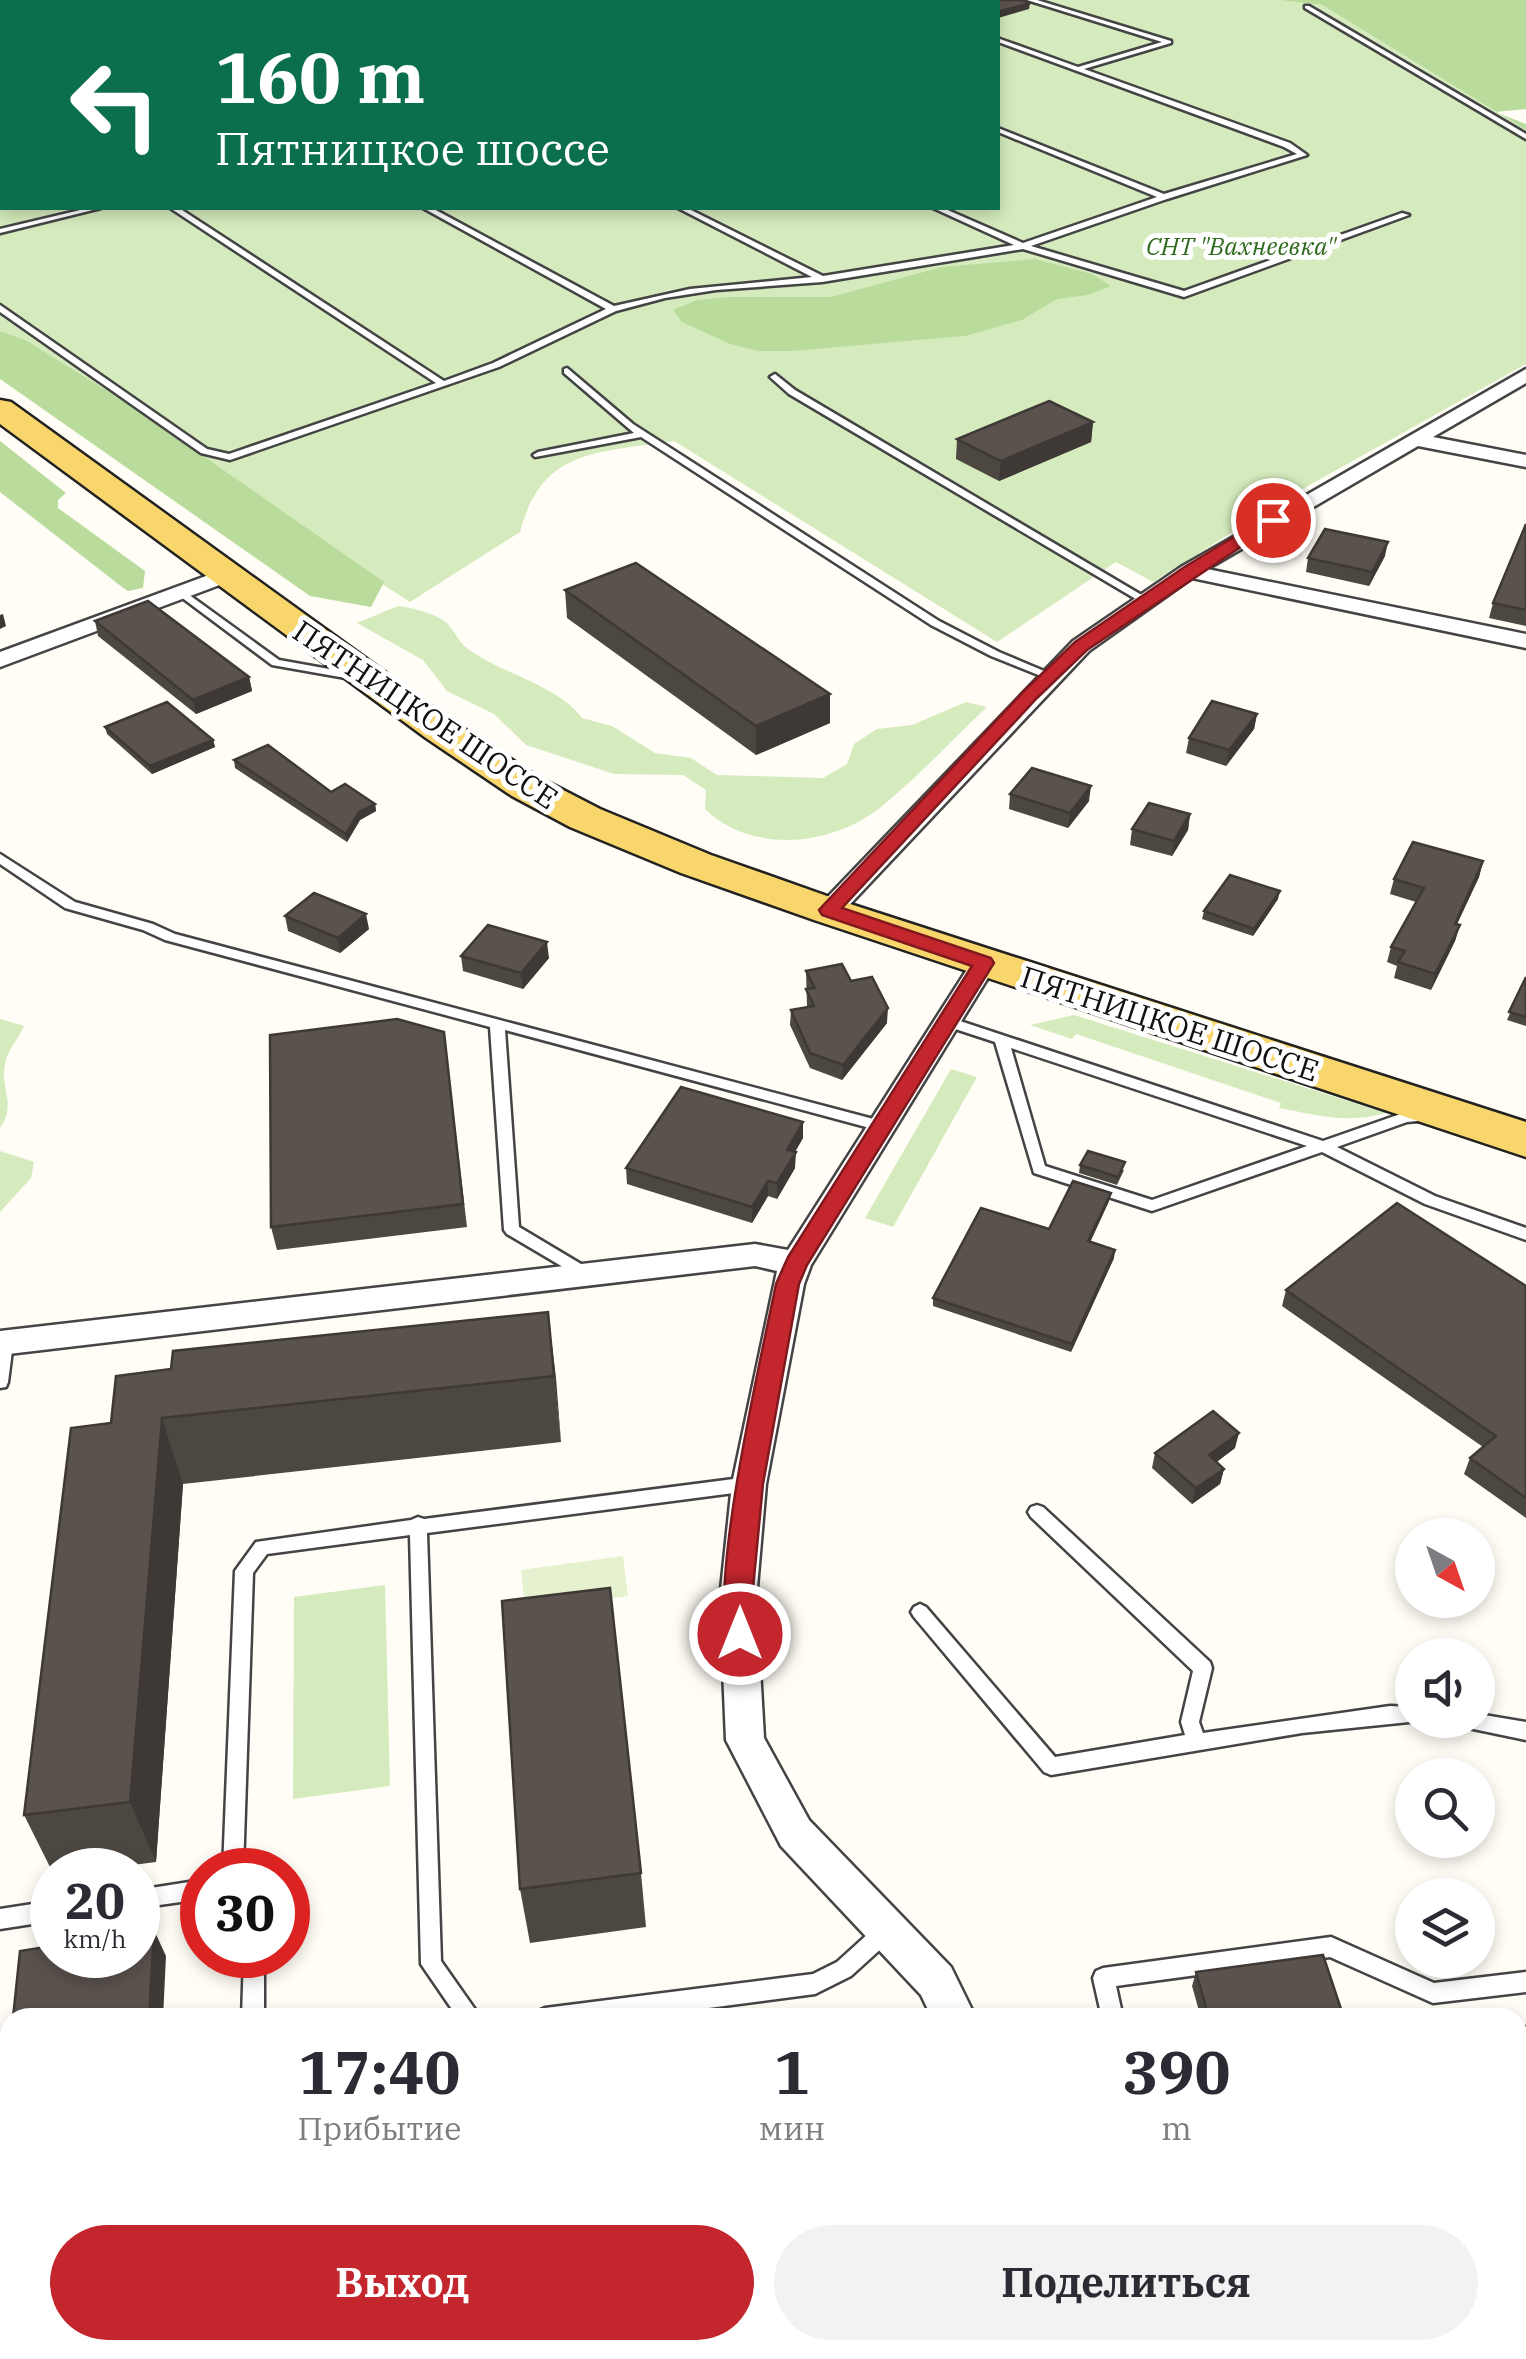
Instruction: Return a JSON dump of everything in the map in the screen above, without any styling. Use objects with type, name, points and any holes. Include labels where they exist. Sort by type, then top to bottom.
[{"type":"main road","name":"ПЯТНИЦКОЕ ШОССЕ","points":[[0,409],[368,678],[526,787],[585,818],[696,864],[829,910],[1526,1140]]},
{"type":"street","points":[[829,910],[1081,646],[1188,571],[1526,375]]},
{"type":"street","points":[[1419,440],[1526,461]]},
{"type":"street","points":[[1188,571],[1526,641]]},
{"type":"street","points":[[0,660],[224,576]]},
{"type":"street","points":[[950,2008],[936,1981],[796,1833],[745,1740],[738,1599],[750,1484],[788,1284],[796,1263],[984,963]]},
{"type":"street","points":[[3,1343],[756,1255],[796,1263]]},
{"type":"lane","points":[[1030,0],[1169,42],[1076,69]]},
{"type":"lane","points":[[1307,7],[1526,137]]},
{"type":"lane","points":[[0,308],[204,450],[230,456],[443,384],[552,341],[613,309],[662,294],[822,279],[1023,246],[1164,197],[1303,155],[1287,145],[1000,41]]},
{"type":"lane","points":[[1000,131],[1164,197]]},
{"type":"lane","points":[[0,231],[89,210]]},
{"type":"lane","points":[[177,210],[443,384]]},
{"type":"lane","points":[[431,210],[613,309]]},
{"type":"lane","points":[[686,210],[822,279]]},
{"type":"lane","points":[[942,210],[1023,246],[1184,294],[1405,215]]},
{"type":"lane","points":[[568,371],[642,434],[935,623],[995,654],[1050,676]]},
{"type":"lane","points":[[775,377],[792,392],[1145,600]]},
{"type":"lane","points":[[538,455],[642,434]]},
{"type":"lane","points":[[180,592],[276,663],[368,678]]},
{"type":"lane","points":[[0,858],[70,905],[148,927],[170,938],[880,1126]]},
{"type":"lane","points":[[946,1021],[1323,1146],[1430,1200],[1526,1234]]},
{"type":"lane","points":[[497,1024],[512,1230],[586,1274]]},
{"type":"lane","points":[[1001,1040],[1039,1169],[1152,1206],[1406,1118],[1447,1115]]},
{"type":"lane","points":[[0,1382],[3,1343]]},
{"type":"lane","points":[[234,1848],[247,1563],[262,1547],[750,1484]]},
{"type":"lane","points":[[1036,1512],[1203,1668],[1190,1722],[1197,1742]]},
{"type":"lane","points":[[418,1524],[432,1964],[465,2008]]},
{"type":"lane","points":[[920,1612],[1051,1766],[1395,1714]]},
{"type":"lane","points":[[1495,1725],[1526,1731]]},
{"type":"lane","points":[[0,1919],[30,1915]]},
{"type":"lane","points":[[625,2008],[816,1984],[844,1969],[887,1930]]},
{"type":"lane","points":[[1110,2008],[1103,1978],[1332,1947],[1433,1993],[1526,1982]]},
{"type":"lane","points":[[253,2008],[254,1978]]},
{"type":"green space","name":"СНТ \"Вахнеевка\"","points":[[1000,0],[1287,0],[1322,5],[1526,130],[1526,364],[1290,496],[1153,582],[1116,562],[997,642],[674,441],[599,453],[559,469],[530,504],[520,532],[410,602],[0,336],[0,210],[1000,210]]},
{"type":"green space","points":[[1281,0],[1526,0],[1526,109],[1496,112],[1322,5]]},
{"type":"green space","points":[[1499,114],[1526,124],[1526,130]]},
{"type":"green space","points":[[1035,259],[1092,274],[1111,286],[1088,295],[1057,299],[1022,320],[965,336],[791,351],[758,351],[730,344],[682,322],[673,310],[697,300],[729,297],[831,297],[942,267]]},
{"type":"green space","points":[[0,331],[27,341],[133,407],[384,582],[371,607],[310,596],[0,379]]},
{"type":"green space","points":[[0,441],[66,493],[58,500],[58,508],[145,571],[143,588],[128,591],[122,587],[0,492]]},
{"type":"green space","points":[[398,606],[443,620],[468,649],[559,697],[582,718],[612,726],[655,753],[691,758],[717,775],[823,778],[847,764],[854,744],[877,729],[912,725],[966,702],[987,707],[908,783],[861,820],[815,837],[768,839],[724,823],[705,809],[706,790],[683,775],[614,774],[526,745],[494,714],[447,691],[423,660],[357,623]]},
{"type":"green space","points":[[1074,1015],[1386,1113],[1346,1118],[1279,1108],[1281,1103],[1076,1034],[1072,1039],[1030,1025]]},
{"type":"green space","points":[[0,1019],[24,1026],[6,1059],[8,1104],[0,1128]]},
{"type":"green space","points":[[951,1069],[977,1077],[893,1227],[865,1218]]},
{"type":"green space","points":[[0,1151],[34,1162],[31,1178],[0,1212]]},
{"type":"green space","points":[[623,1556],[628,1596],[525,1610],[521,1570]]},
{"type":"green space","points":[[385,1585],[390,1786],[293,1799],[294,1597]]},
{"type":"building","points":[[1000,0],[1030,3],[1000,11]]},
{"type":"building","points":[[1049,401],[1093,422],[1001,461],[957,439]]},
{"type":"building","points":[[1526,524],[1526,610],[1493,603]]},
{"type":"building","points":[[1325,529],[1388,542],[1372,572],[1308,558]]},
{"type":"building","points":[[636,563],[830,694],[756,726],[565,590]]},
{"type":"building","points":[[148,601],[249,677],[193,700],[95,621]]},
{"type":"building","points":[[1212,701],[1257,714],[1229,750],[1189,738]]},
{"type":"building","points":[[167,702],[213,740],[150,766],[105,727]]},
{"type":"building","points":[[268,745],[331,792],[345,784],[375,804],[359,812],[346,834],[234,760]]},
{"type":"building","points":[[1032,768],[1091,786],[1070,813],[1010,794]]},
{"type":"building","points":[[1149,803],[1190,814],[1174,841],[1132,829]]},
{"type":"building","points":[[1413,842],[1483,861],[1455,924],[1460,925],[1435,974],[1398,962],[1405,951],[1391,947],[1424,888],[1394,879]]},
{"type":"building","points":[[1230,875],[1280,891],[1254,929],[1204,911]]},
{"type":"building","points":[[314,893],[366,914],[338,938],[285,916]]},
{"type":"building","points":[[488,925],[547,942],[521,973],[461,956]]},
{"type":"building","points":[[842,964],[851,981],[872,977],[888,1008],[843,1065],[810,1053],[791,1010],[814,1006],[806,989],[815,988],[806,971]]},
{"type":"building","points":[[1526,977],[1526,1017],[1509,1012]]},
{"type":"building","points":[[397,1019],[444,1032],[463,1204],[271,1227],[270,1035]]},
{"type":"building","points":[[681,1087],[803,1122],[787,1150],[796,1152],[777,1183],[768,1181],[752,1207],[626,1168]]},
{"type":"building","points":[[1088,1151],[1125,1162],[1118,1177],[1080,1165]]},
{"type":"building","points":[[1073,1181],[1111,1193],[1088,1241],[1115,1250],[1072,1344],[933,1298],[981,1208],[1049,1229]]},
{"type":"building","points":[[1397,1203],[1526,1286],[1526,1498],[1470,1458],[1496,1436],[1286,1290]]},
{"type":"building","points":[[548,1312],[554,1376],[162,1418],[130,1802],[24,1815],[71,1428],[111,1423],[116,1376],[171,1369],[173,1351]]},
{"type":"building","points":[[1213,1411],[1239,1433],[1209,1455],[1224,1469],[1196,1488],[1155,1453]]},
{"type":"building","points":[[610,1588],[641,1873],[520,1889],[502,1601]]},
{"type":"building","points":[[30,1949],[30,1978],[151,1978],[150,2008],[14,2008],[20,1951]]},
{"type":"building","points":[[1323,1955],[1341,2008],[1206,2008],[1196,1972]]},
{"type":"route","points":[[740,1634],[738,1599],[750,1484],[788,1284],[796,1263],[984,963],[829,910],[1030,695],[1081,646],[1188,571],[1273,520]]}]
